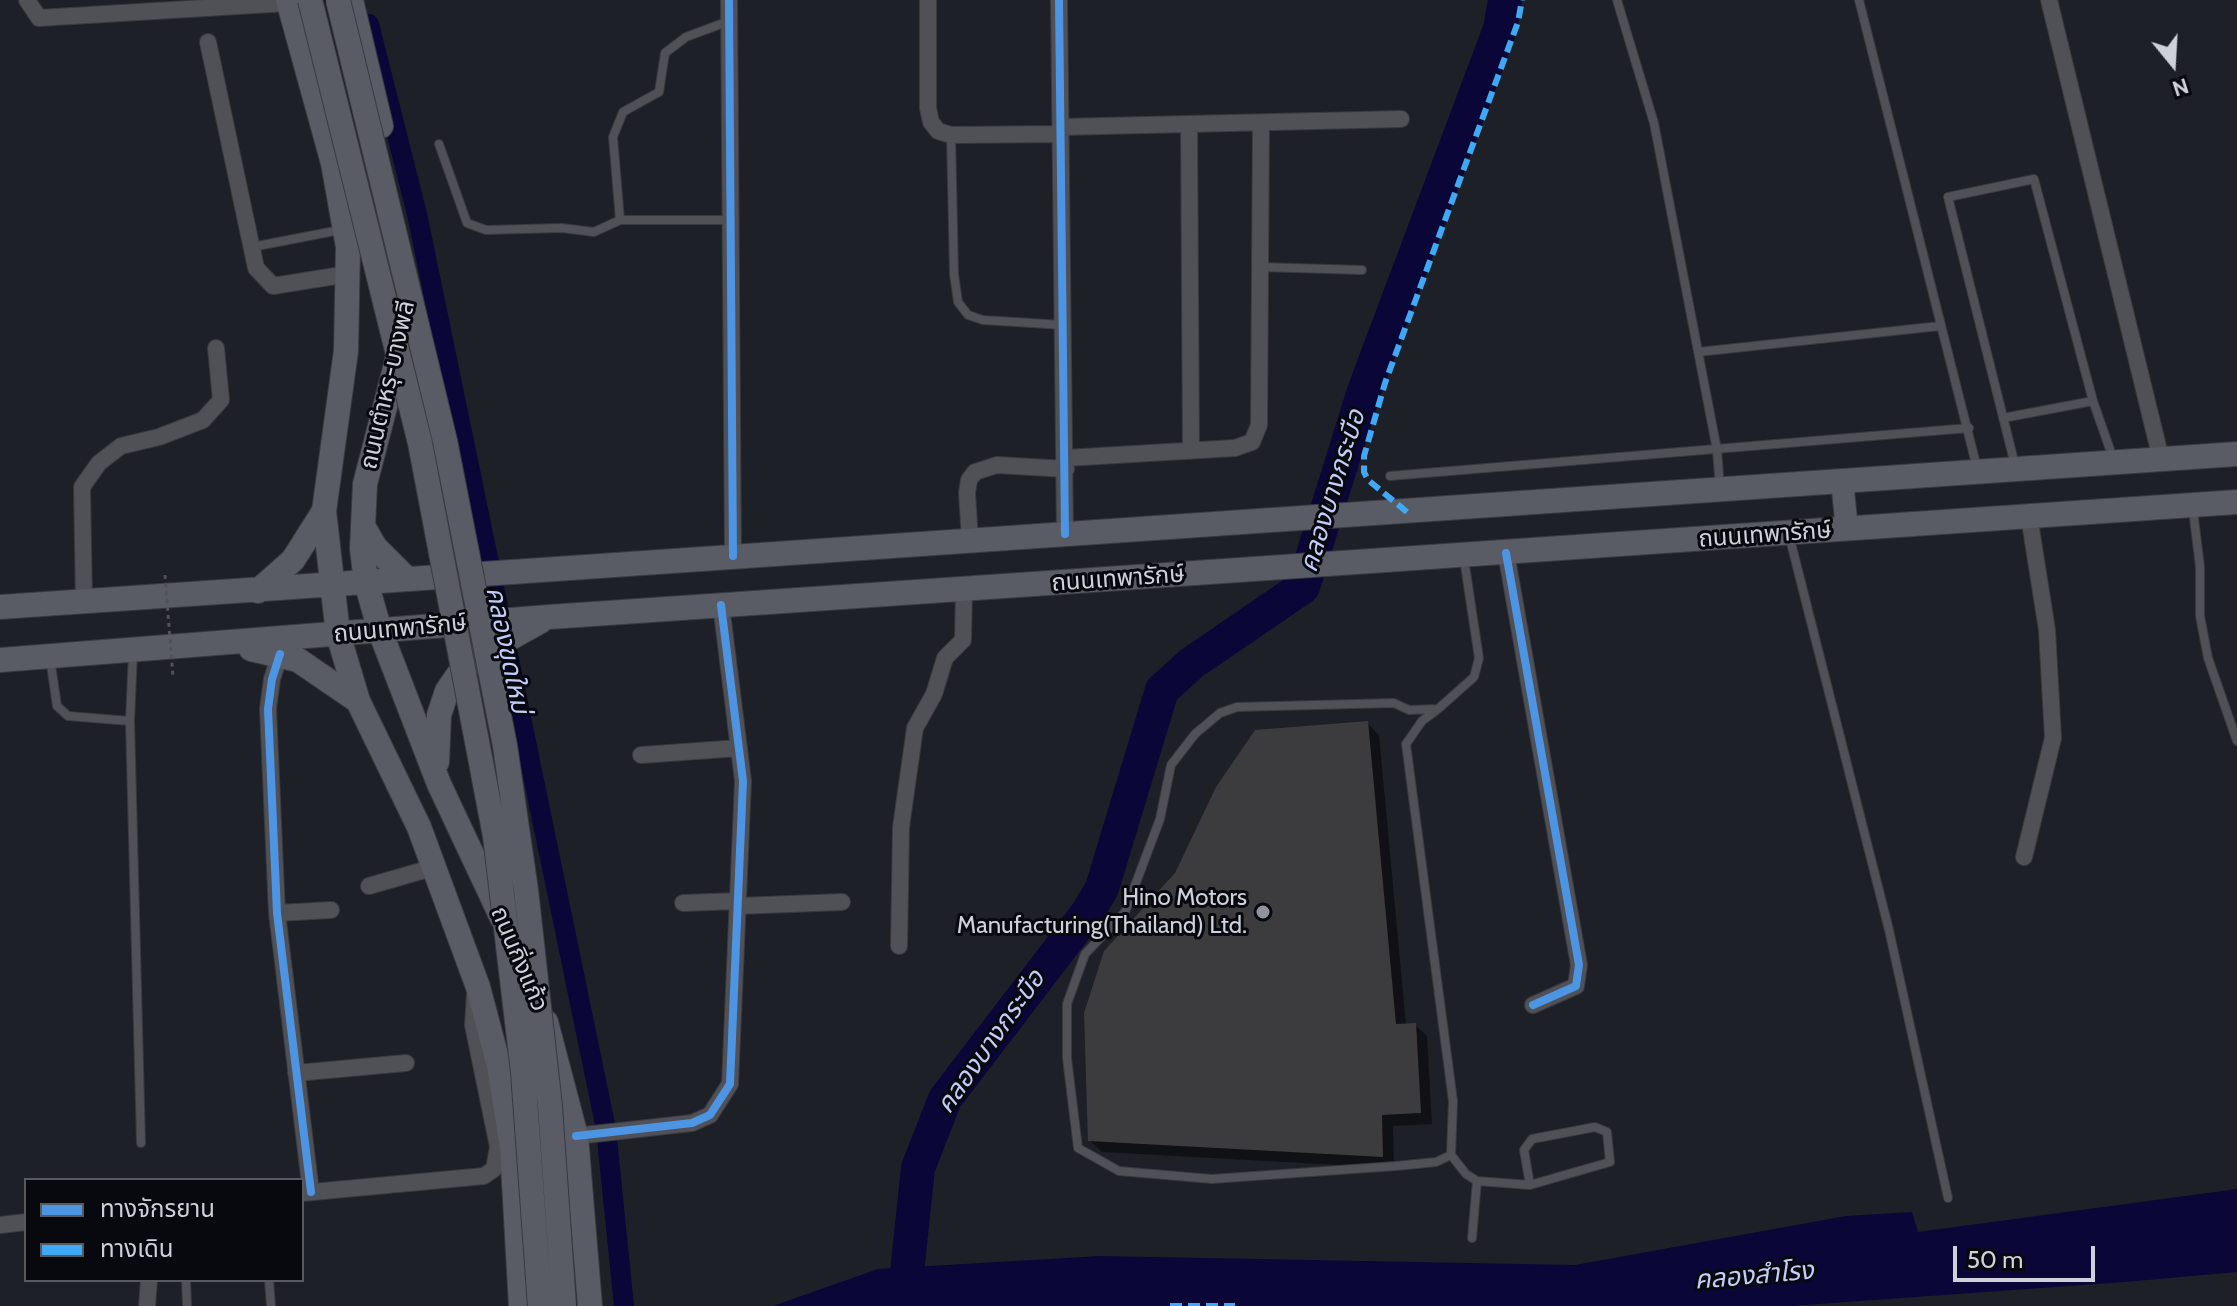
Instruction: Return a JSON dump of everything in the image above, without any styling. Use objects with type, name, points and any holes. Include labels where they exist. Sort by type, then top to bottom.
[{"type":"main road","points":[[338,0],[448,456],[505,746],[526,890],[550,1106],[564,1306]]},
{"type":"main road","name":"ถนนตำหรุ-บางพลี","points":[[351,0],[409,258],[405,325],[365,484],[363,525],[366,582],[380,631]]},
{"type":"main road","name":"ถนนตำหรุ-บางพลี","points":[[295,1],[333,163],[345,229],[348,274],[345,365],[324,511],[338,634]]},
{"type":"main road","points":[[295,1],[420,443],[490,805],[508,928],[523,1072],[540,1306]]},
{"type":"main road","name":"ถนนเทพารักษ์","points":[[0,607],[2237,454]]},
{"type":"main road","points":[[1842,481],[1847,529]]},
{"type":"main road","name":"ถนนเทพารักษ์","points":[[0,660],[549,617],[1789,535],[2237,502]]},
{"type":"main road","points":[[258,591],[293,560],[324,511]]},
{"type":"main road","points":[[363,525],[375,547],[407,579]]},
{"type":"main road","points":[[439,784],[436,754],[439,715],[447,691],[458,675],[480,655],[549,617]]},
{"type":"main road","name":"ถนนกิ่งแก้ว","points":[[380,631],[439,784],[526,969],[584,1137],[590,1306]]},
{"type":"main road","name":"ถนนกิ่งแก้ว","points":[[338,634],[358,701],[435,867],[478,987],[499,1066],[512,1147],[521,1306]]},
{"type":"main road","points":[[213,642],[298,660],[358,701]]},
{"type":"street","points":[[27,0],[39,18],[295,1]]},
{"type":"street","points":[[729,0],[733,556]]},
{"type":"street","points":[[928,0],[928,108],[931,122],[938,131],[951,135],[1189,124],[1401,119]]},
{"type":"street","points":[[1059,0],[1065,534]]},
{"type":"street","points":[[2049,0],[2161,459]]},
{"type":"street","points":[[208,42],[256,268],[273,286],[348,274]]},
{"type":"street","points":[[970,540],[967,493],[969,480],[975,472],[997,465],[1066,464],[1235,448],[1252,442],[1259,425],[1261,123]]},
{"type":"street","points":[[1189,124],[1191,451]]},
{"type":"street","points":[[84,602],[82,487],[99,463],[121,446],[159,437],[203,420],[221,400],[216,348]]},
{"type":"street","points":[[2024,857],[2053,738],[2047,630],[2029,516]]},
{"type":"street","points":[[1506,553],[1579,965],[1576,986],[1533,1005]]},
{"type":"street","points":[[899,946],[901,827],[915,728],[934,694],[945,658],[963,640],[964,591]]},
{"type":"street","points":[[584,1137],[624,1128],[692,1123],[710,1115],[730,1084],[743,781],[721,605]]},
{"type":"street","points":[[280,654],[268,709],[277,913],[296,1073],[306,1193],[484,1176],[494,1169],[498,1147],[473,1025],[478,987]]},
{"type":"street","points":[[641,755],[739,748]]},
{"type":"street","points":[[369,886],[435,867]]},
{"type":"street","points":[[683,903],[842,902]]},
{"type":"street","points":[[277,913],[331,910]]},
{"type":"street","points":[[296,1073],[406,1063]]},
{"type":"street","points":[[0,1225],[24,1222]]},
{"type":"street","points":[[147,1306],[149,1282]]},
{"type":"lane","points":[[1617,0],[1654,123],[1717,450],[1720,490]]},
{"type":"lane","points":[[1859,0],[1978,473]]},
{"type":"lane","points":[[620,220],[613,137],[623,112],[659,92],[665,53],[686,37],[729,21]]},
{"type":"lane","points":[[951,135],[954,274],[958,302],[968,315],[983,320],[1064,325]]},
{"type":"lane","points":[[439,144],[467,223],[486,230],[562,228],[594,232],[620,220],[731,220]]},
{"type":"lane","points":[[2016,470],[1948,197],[2034,179],[2093,401],[2115,463]]},
{"type":"lane","points":[[251,247],[345,229]]},
{"type":"lane","points":[[1260,267],[1362,270]]},
{"type":"lane","points":[[1698,352],[1940,326]]},
{"type":"lane","points":[[2003,418],[2093,401]]},
{"type":"lane","points":[[1390,476],[1969,428]]},
{"type":"lane","points":[[2193,505],[2200,567],[2200,616],[2208,658],[2237,741]]},
{"type":"lane","points":[[1789,535],[1889,930],[1948,1198]]},
{"type":"lane","points":[[1464,556],[1479,658],[1474,677],[1422,721],[1406,744],[1453,1101],[1451,1155],[1466,1174],[1477,1181],[1530,1185],[1610,1162],[1607,1132],[1595,1127],[1532,1139],[1524,1150],[1530,1185]]},
{"type":"lane","points":[[133,651],[130,721],[141,1143]]},
{"type":"lane","points":[[50,657],[57,706],[68,716],[130,721]]},
{"type":"lane","points":[[1438,709],[1409,710],[1394,703],[1237,707],[1220,713],[1195,734],[1171,765],[1160,819],[1125,912],[1085,954],[1067,1004],[1067,1058],[1078,1148],[1119,1171],[1212,1179],[1423,1163],[1451,1155]]},
{"type":"lane","points":[[1472,1238],[1477,1181]]},
{"type":"lane","points":[[186,1282],[187,1306]]},
{"type":"lane","points":[[269,1282],[271,1306]]},
{"type":"path","points":[[165,575],[173,677]]},
{"type":"water","name":"คลองสำโรง","points":[[2237,1189],[2237,1272],[2125,1282],[1791,1306],[773,1306],[878,1269],[1100,1256],[1575,1265],[1846,1216],[1912,1212],[1918,1232]]},
{"type":"building","name":"Hino Motors Manufacturing(Thailand) Ltd.","points":[[1368,721],[1396,1024],[1416,1023],[1421,1113],[1382,1115],[1383,1157],[1088,1141],[1084,1013],[1104,951],[1175,873],[1216,787],[1255,730]]},
{"type":"waterway","name":"คลองบางกระบือ","points":[[904,1301],[918,1168],[945,1099],[1088,912],[1102,888],[1162,690],[1192,663],[1303,587],[1364,391],[1500,29],[1505,0]]},
{"type":"waterway","name":"คลองขุดใหม่","points":[[369,24],[417,214],[606,1129],[624,1306]]},
{"type":"marked path","points":[[1407,512],[1368,480],[1364,472],[1364,456],[1385,383],[1518,22],[1522,0]]},
{"type":"marked path","points":[[1170,1306],[1235,1306]]},
{"type":"cycle path","points":[[729,0],[733,556]]},
{"type":"cycle path","points":[[1059,0],[1065,534]]},
{"type":"cycle path","points":[[1506,553],[1579,965],[1576,986],[1533,1005]]},
{"type":"cycle path","points":[[576,1136],[692,1123],[710,1115],[730,1084],[743,781],[721,605]]},
{"type":"cycle path","points":[[280,654],[272,679],[268,709],[277,913],[311,1192]]},
{"type":"place","name":"Hino Motors Manufacturing(Thailand) Ltd.","points":[[1263,912]]}]
